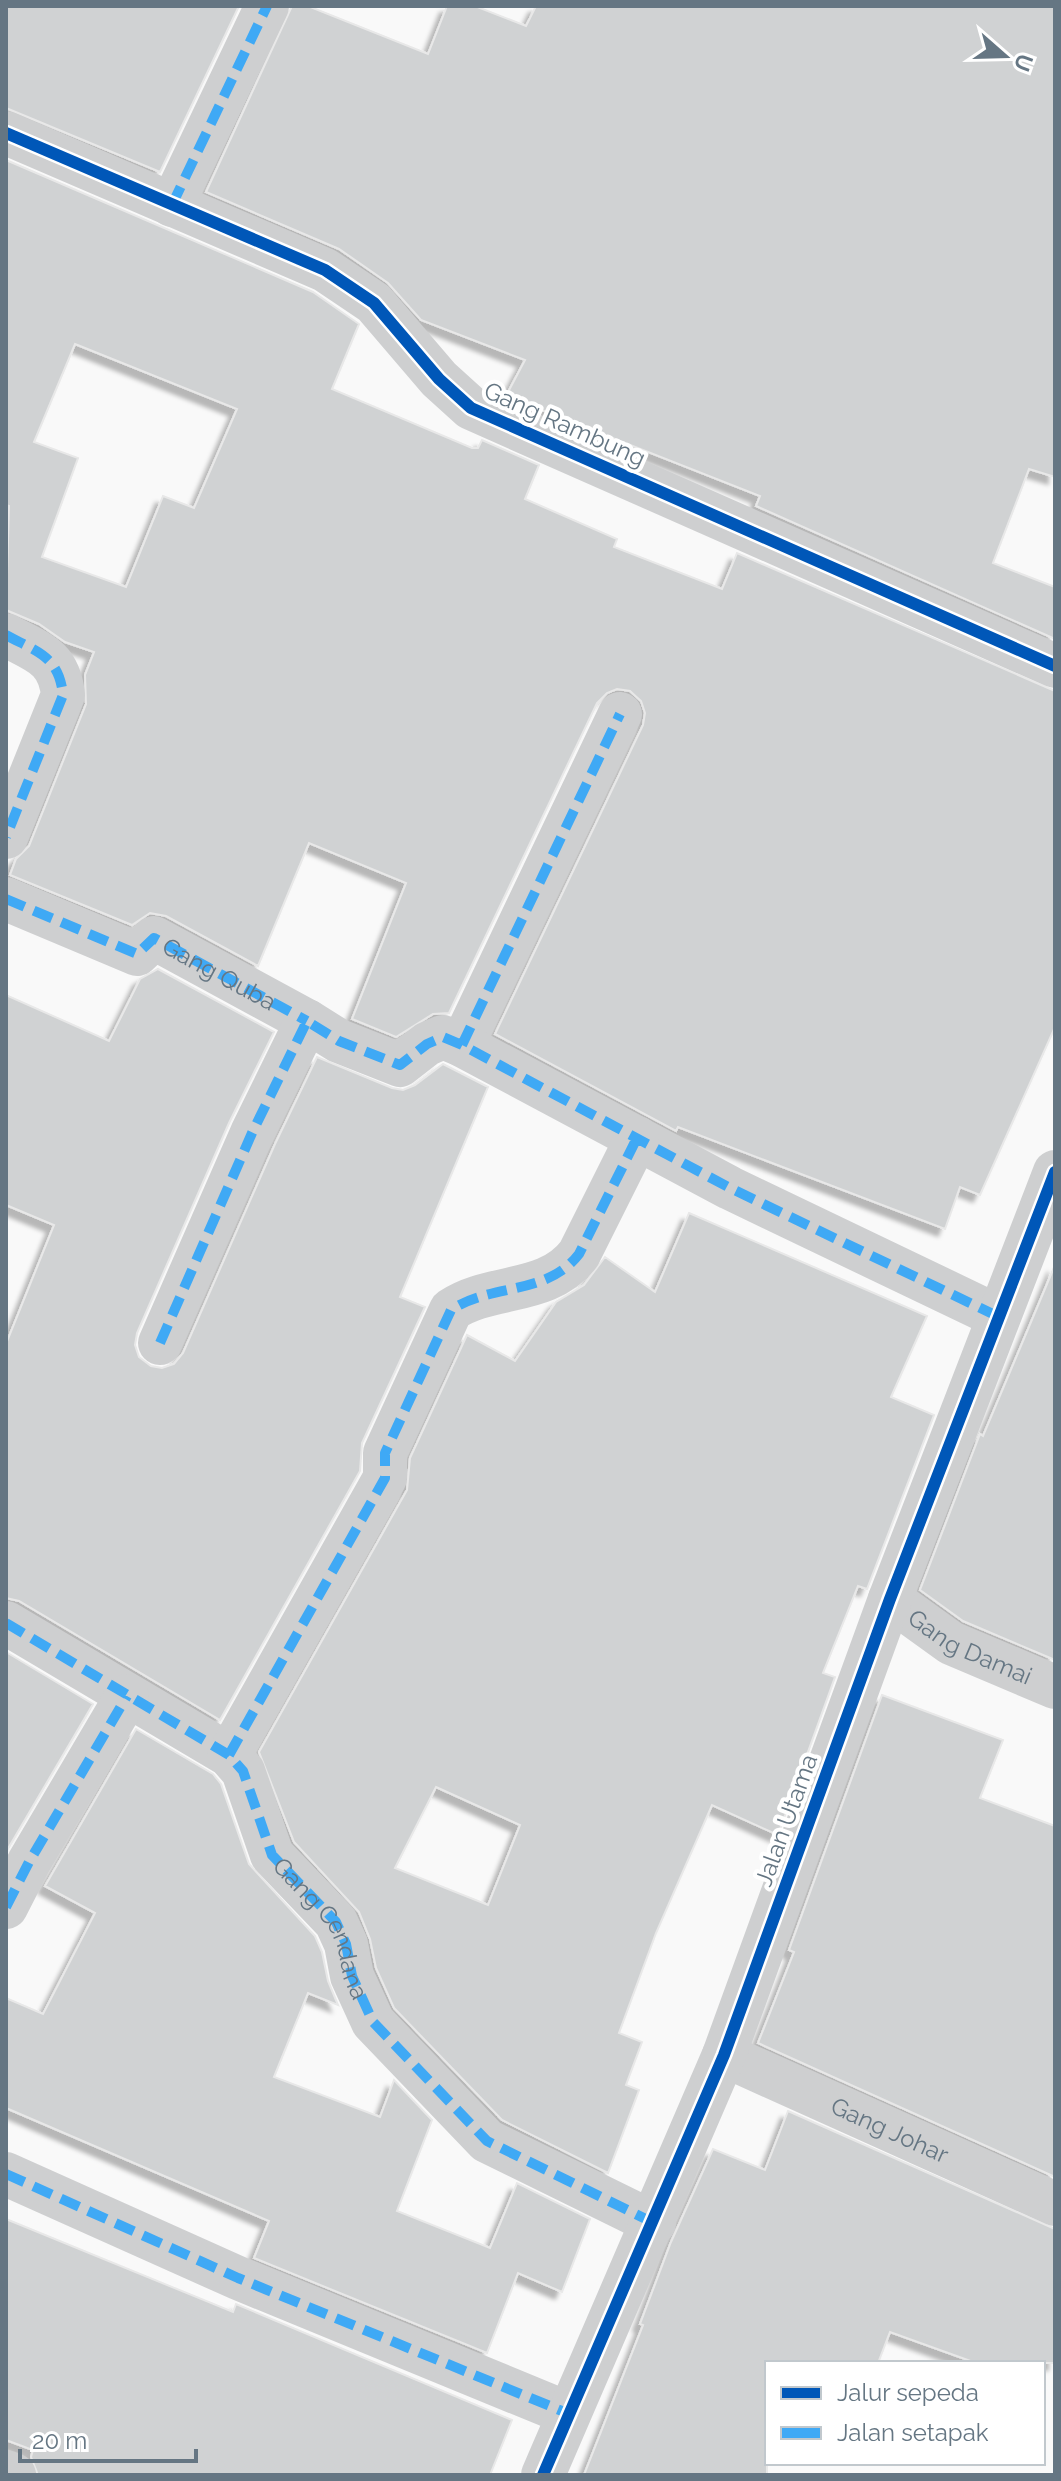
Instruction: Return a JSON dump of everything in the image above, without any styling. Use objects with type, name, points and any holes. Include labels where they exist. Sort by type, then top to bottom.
[{"type":"street","points":[[172,205],[267,6]]},
{"type":"street","name":"Gang Rambung","points":[[6,133],[325,270],[374,303],[439,379],[471,408],[1055,666]]},
{"type":"street","points":[[6,635],[52,661],[61,674],[63,695],[6,837]]},
{"type":"street","points":[[462,1045],[620,714]]},
{"type":"street","name":"Gang Quba","points":[[6,899],[137,954],[154,938],[307,1021]]},
{"type":"street","points":[[160,1343],[252,1133],[307,1021],[339,1041],[400,1065],[427,1044],[443,1037],[462,1045],[730,1188],[997,1316]]},
{"type":"street","points":[[229,1755],[385,1478],[385,1453],[451,1310],[474,1298],[507,1292],[567,1269],[579,1254],[637,1138]]},
{"type":"street","name":"Jalan Utama","points":[[543,2475],[567,2413],[654,2223],[724,2055],[890,1599],[1055,1172]]},
{"type":"street","name":"Gang Damai","points":[[890,1599],[951,1643],[1055,1687]]},
{"type":"street","name":"Gang Cendana","points":[[6,1623],[229,1755],[243,1771],[272,1855],[336,1922],[346,1944],[352,1976],[366,2011],[400,2046],[419,2073],[487,2141],[654,2223]]},
{"type":"street","points":[[6,1907],[29,1862],[127,1696]]},
{"type":"street","name":"Gang Johar","points":[[724,2055],[1055,2204]]},
{"type":"street","points":[[6,2174],[238,2278],[567,2413]]},
{"type":"street","points":[[6,2472],[14,2475]]},
{"type":"building","points":[[6,6],[239,6],[160,172],[6,108]]},
{"type":"building","points":[[292,6],[308,6],[428,54],[447,6],[475,6],[526,26],[536,6],[1055,6],[1055,477],[1029,469],[993,563],[1055,587],[1055,639],[756,506],[760,496],[506,396],[525,360],[421,320],[388,283],[339,249],[206,192]]},
{"type":"building","points":[[6,160],[313,292],[359,324],[332,389],[472,448],[478,448],[482,440],[539,465],[525,499],[617,539],[614,547],[722,589],[737,553],[1055,691],[1055,1027],[980,1195],[960,1187],[945,1229],[678,1127],[676,1131],[495,1034],[643,725],[645,713],[641,701],[630,691],[617,689],[607,693],[597,703],[449,1013],[433,1014],[396,1037],[352,1019],[406,883],[309,843],[258,966],[166,916],[150,913],[132,925],[10,875],[16,859],[29,846],[86,704],[85,675],[94,652],[65,642],[39,624],[6,610],[9,506],[6,505]],"holes":[[[75,344],[237,409],[194,508],[163,496],[126,587],[42,557],[78,458],[34,442]]]},
{"type":"building","points":[[158,969],[274,1032],[229,1123],[137,1333],[135,1345],[139,1357],[151,1366],[162,1368],[174,1364],[183,1353],[317,1057],[403,1090],[443,1064],[488,1087],[400,1297],[425,1307],[362,1443],[360,1471],[220,1720],[19,1601],[6,1598],[6,1344],[54,1225],[6,1205],[6,995],[109,1041],[140,979]]},
{"type":"building","points":[[689,1213],[927,1316],[891,1397],[934,1415],[867,1589],[858,1586],[823,1673],[835,1677],[778,1835],[712,1805],[656,1933],[619,2033],[642,2042],[626,2085],[639,2090],[608,2173],[502,2120],[394,2008],[376,1968],[370,1939],[359,1912],[294,1842],[259,1752],[407,1490],[410,1458],[467,1335],[515,1361],[556,1302],[584,1285],[605,1257],[655,1292]],"holes":[[[436,1787],[520,1825],[488,1905],[395,1868]]]},
{"type":"building","points":[[1055,1265],[1055,1660],[963,1621],[920,1590],[980,1434],[983,1436]]},
{"type":"building","points":[[6,1652],[93,1704],[6,1852]]},
{"type":"building","points":[[882,1695],[1003,1740],[980,1798],[1055,1826],[1055,2177],[758,2043],[794,1952],[789,1950]]},
{"type":"building","points":[[136,1729],[213,1774],[221,1784],[249,1864],[315,1936],[322,1952],[328,1981],[338,2005],[308,1993],[274,2077],[380,2117],[394,2080],[432,2120],[397,2211],[490,2248],[517,2183],[590,2219],[562,2292],[518,2273],[487,2353],[254,2258],[269,2221],[6,2108],[6,1998],[43,2014],[95,1913],[45,1886]]},
{"type":"building","points":[[788,2111],[1055,2229],[1055,2363],[970,2361],[890,2332],[879,2361],[765,2361],[767,2475],[584,2475],[643,2325],[640,2324],[671,2242],[713,2149],[765,2170]]},
{"type":"building","points":[[6,2219],[233,2312],[236,2304],[512,2420],[490,2475],[38,2475],[31,2457],[33,2450],[6,2440]]},
{"type":"marked path","points":[[172,205],[267,6]]},
{"type":"marked path","points":[[6,635],[37,651],[51,663],[61,682],[63,695],[6,837]]},
{"type":"marked path","points":[[462,1045],[620,714]]},
{"type":"marked path","points":[[6,899],[137,954],[154,938],[307,1021]]},
{"type":"marked path","points":[[160,1343],[252,1133],[307,1021],[339,1041],[400,1065],[427,1044],[443,1037],[462,1045],[730,1188],[997,1316]]},
{"type":"marked path","points":[[229,1755],[385,1478],[385,1453],[451,1310],[483,1296],[535,1283],[566,1267],[579,1254],[637,1138]]},
{"type":"marked path","points":[[6,1623],[229,1755],[243,1771],[272,1855],[336,1922],[346,1944],[352,1976],[373,2022],[487,2141],[654,2223]]},
{"type":"marked path","points":[[6,1907],[29,1862],[127,1696]]},
{"type":"marked path","points":[[6,2174],[238,2278],[567,2413]]},
{"type":"cycle path","points":[[6,133],[325,270],[374,303],[439,379],[471,408],[1055,666]]},
{"type":"cycle path","points":[[543,2475],[724,2055],[890,1599],[1055,1172]]}]
